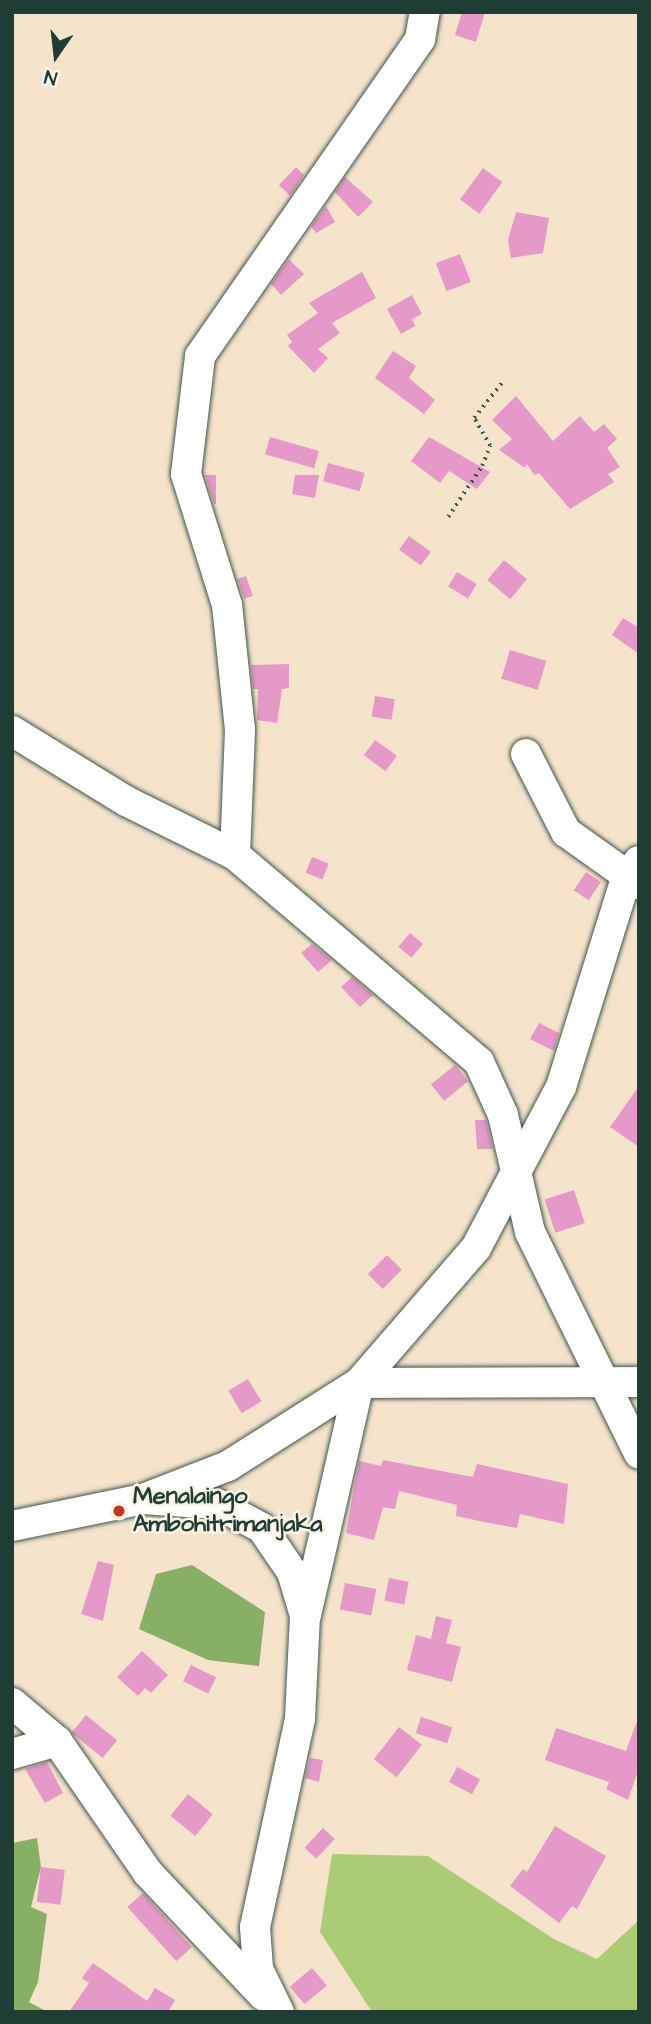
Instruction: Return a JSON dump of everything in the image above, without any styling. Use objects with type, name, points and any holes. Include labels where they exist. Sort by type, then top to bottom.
[{"type":"street","points":[[235,855],[240,730],[227,605],[186,474],[200,356],[419,39],[425,12]]},
{"type":"street","points":[[12,731],[126,801],[235,855],[479,1062],[503,1115],[530,1232],[639,1454]]},
{"type":"street","points":[[12,1527],[143,1499],[228,1466],[359,1383],[476,1248],[516,1179],[561,1087],[634,874],[566,832],[526,754]]},
{"type":"street","points":[[359,1383],[639,1382]]},
{"type":"street","points":[[276,2009],[258,1969],[255,1927],[300,1719],[305,1616],[359,1383]]},
{"type":"street","points":[[143,1499],[217,1504],[262,1528],[292,1572],[305,1616]]},
{"type":"street","points":[[12,1703],[57,1741],[148,1873],[276,2009]]},
{"type":"street","points":[[12,1754],[57,1741]]},
{"type":"path","points":[[448,517],[482,466],[490,446],[474,418],[504,380]]},
{"type":"green space","points":[[192,1565],[265,1612],[259,1666],[208,1660],[139,1629],[156,1574]]},
{"type":"green space","points":[[37,1838],[41,1867],[31,1907],[47,1914],[38,1982],[29,2002],[44,2010],[12,2012],[12,1843]]},
{"type":"green space","points":[[332,1854],[428,1856],[554,1939],[597,1959],[639,1920],[639,2012],[372,2012],[320,1932]]},
{"type":"building","points":[[462,12],[485,12],[476,42],[455,35]]},
{"type":"building","points":[[296,167],[304,175],[290,196],[279,185]]},
{"type":"building","points":[[483,168],[502,182],[479,214],[460,200]]},
{"type":"building","points":[[345,177],[373,202],[358,217],[335,192]]},
{"type":"building","points":[[326,206],[335,222],[316,233],[311,226]]},
{"type":"building","points":[[516,212],[549,218],[543,253],[511,258],[508,240]]},
{"type":"building","points":[[460,254],[471,282],[446,291],[436,263]]},
{"type":"building","points":[[289,259],[304,274],[281,295],[271,284]]},
{"type":"building","points":[[362,272],[376,298],[332,323],[340,333],[318,349],[328,358],[314,373],[288,346],[292,342],[287,335],[318,313],[309,303]]},
{"type":"building","points":[[412,295],[422,314],[412,319],[415,326],[401,334],[387,309]]},
{"type":"building","points":[[393,351],[416,366],[409,378],[435,400],[424,414],[375,378]]},
{"type":"building","points":[[516,396],[553,441],[580,416],[594,432],[604,424],[617,439],[607,448],[620,467],[608,474],[614,482],[570,509],[539,473],[534,475],[527,464],[525,468],[499,450],[512,439],[492,420]]},
{"type":"building","points":[[270,437],[319,451],[314,468],[265,454]]},
{"type":"building","points":[[429,437],[490,472],[477,489],[449,471],[440,483],[411,461]]},
{"type":"building","points":[[328,463],[365,473],[360,491],[323,481]]},
{"type":"building","points":[[205,475],[216,475],[216,504],[214,504]]},
{"type":"building","points":[[295,475],[319,475],[315,498],[292,494]]},
{"type":"building","points":[[409,536],[431,552],[421,566],[399,550]]},
{"type":"building","points":[[504,560],[527,579],[510,599],[487,580]]},
{"type":"building","points":[[457,572],[477,584],[468,598],[448,587]]},
{"type":"building","points":[[246,576],[253,596],[244,599],[237,579]]},
{"type":"building","points":[[623,618],[639,628],[639,654],[612,635]]},
{"type":"building","points":[[510,650],[546,661],[538,690],[501,679]]},
{"type":"building","points":[[289,664],[289,688],[282,689],[277,723],[257,720],[258,689],[253,689],[251,665]]},
{"type":"building","points":[[375,696],[395,699],[391,720],[372,717]]},
{"type":"building","points":[[375,740],[397,756],[386,771],[364,755]]},
{"type":"building","points":[[312,857],[329,864],[322,880],[306,873]]},
{"type":"building","points":[[586,872],[601,882],[589,900],[574,890]]},
{"type":"building","points":[[410,933],[423,944],[411,958],[398,947]]},
{"type":"building","points":[[312,944],[332,960],[318,972],[301,953]]},
{"type":"building","points":[[352,977],[373,995],[360,1007],[341,987]]},
{"type":"building","points":[[539,1023],[559,1033],[554,1051],[530,1039]]},
{"type":"building","points":[[455,1065],[468,1081],[444,1101],[431,1085]]},
{"type":"building","points":[[639,1086],[639,1147],[610,1127]]},
{"type":"building","points":[[475,1120],[486,1120],[493,1149],[477,1149]]},
{"type":"building","points":[[574,1190],[585,1223],[555,1233],[545,1200]]},
{"type":"building","points":[[387,1255],[402,1270],[383,1289],[368,1274]]},
{"type":"building","points":[[248,1379],[261,1401],[242,1413],[228,1391]]},
{"type":"building","points":[[383,1460],[473,1477],[477,1464],[568,1484],[564,1524],[520,1514],[517,1528],[489,1523],[456,1516],[457,1505],[399,1491],[395,1509],[383,1507],[374,1540],[346,1533],[359,1461],[381,1466]]},
{"type":"building","points":[[98,1561],[114,1565],[103,1621],[81,1614]]},
{"type":"building","points":[[389,1578],[409,1582],[404,1604],[385,1601]]},
{"type":"building","points":[[345,1583],[376,1589],[371,1616],[340,1610]]},
{"type":"building","points":[[436,1616],[452,1620],[446,1643],[461,1647],[452,1682],[407,1670],[416,1635],[431,1639]]},
{"type":"building","points":[[142,1651],[168,1675],[151,1693],[145,1688],[138,1696],[117,1677]]},
{"type":"building","points":[[191,1665],[216,1677],[208,1693],[183,1681]]},
{"type":"building","points":[[86,1715],[117,1740],[103,1758],[72,1733]]},
{"type":"building","points":[[421,1717],[452,1727],[447,1743],[416,1733]]},
{"type":"building","points":[[637,1721],[639,1768],[628,1800],[606,1789],[609,1782],[545,1760],[556,1728],[626,1751]]},
{"type":"building","points":[[399,1727],[422,1745],[397,1777],[374,1759]]},
{"type":"building","points":[[310,1758],[323,1760],[319,1782],[305,1778]]},
{"type":"building","points":[[47,1762],[63,1793],[45,1803],[25,1769]]},
{"type":"building","points":[[457,1767],[480,1779],[472,1794],[449,1782]]},
{"type":"building","points":[[188,1794],[213,1814],[195,1836],[170,1816]]},
{"type":"building","points":[[555,1826],[606,1856],[577,1909],[572,1906],[559,1923],[510,1886],[523,1869],[527,1872]]},
{"type":"building","points":[[323,1828],[335,1839],[316,1859],[305,1848]]},
{"type":"building","points":[[41,1867],[65,1870],[61,1905],[37,1902]]},
{"type":"building","points":[[143,1893],[192,1947],[176,1961],[127,1907]]},
{"type":"building","points":[[93,1963],[147,2001],[155,1988],[175,2000],[168,2012],[69,2012],[89,1983],[82,1978]]},
{"type":"building","points":[[312,1968],[327,1986],[305,2004],[290,1987]]},
{"type":"place","name":"Menalaingo Ambohitrimanjaka","points":[[119,1511]]}]
